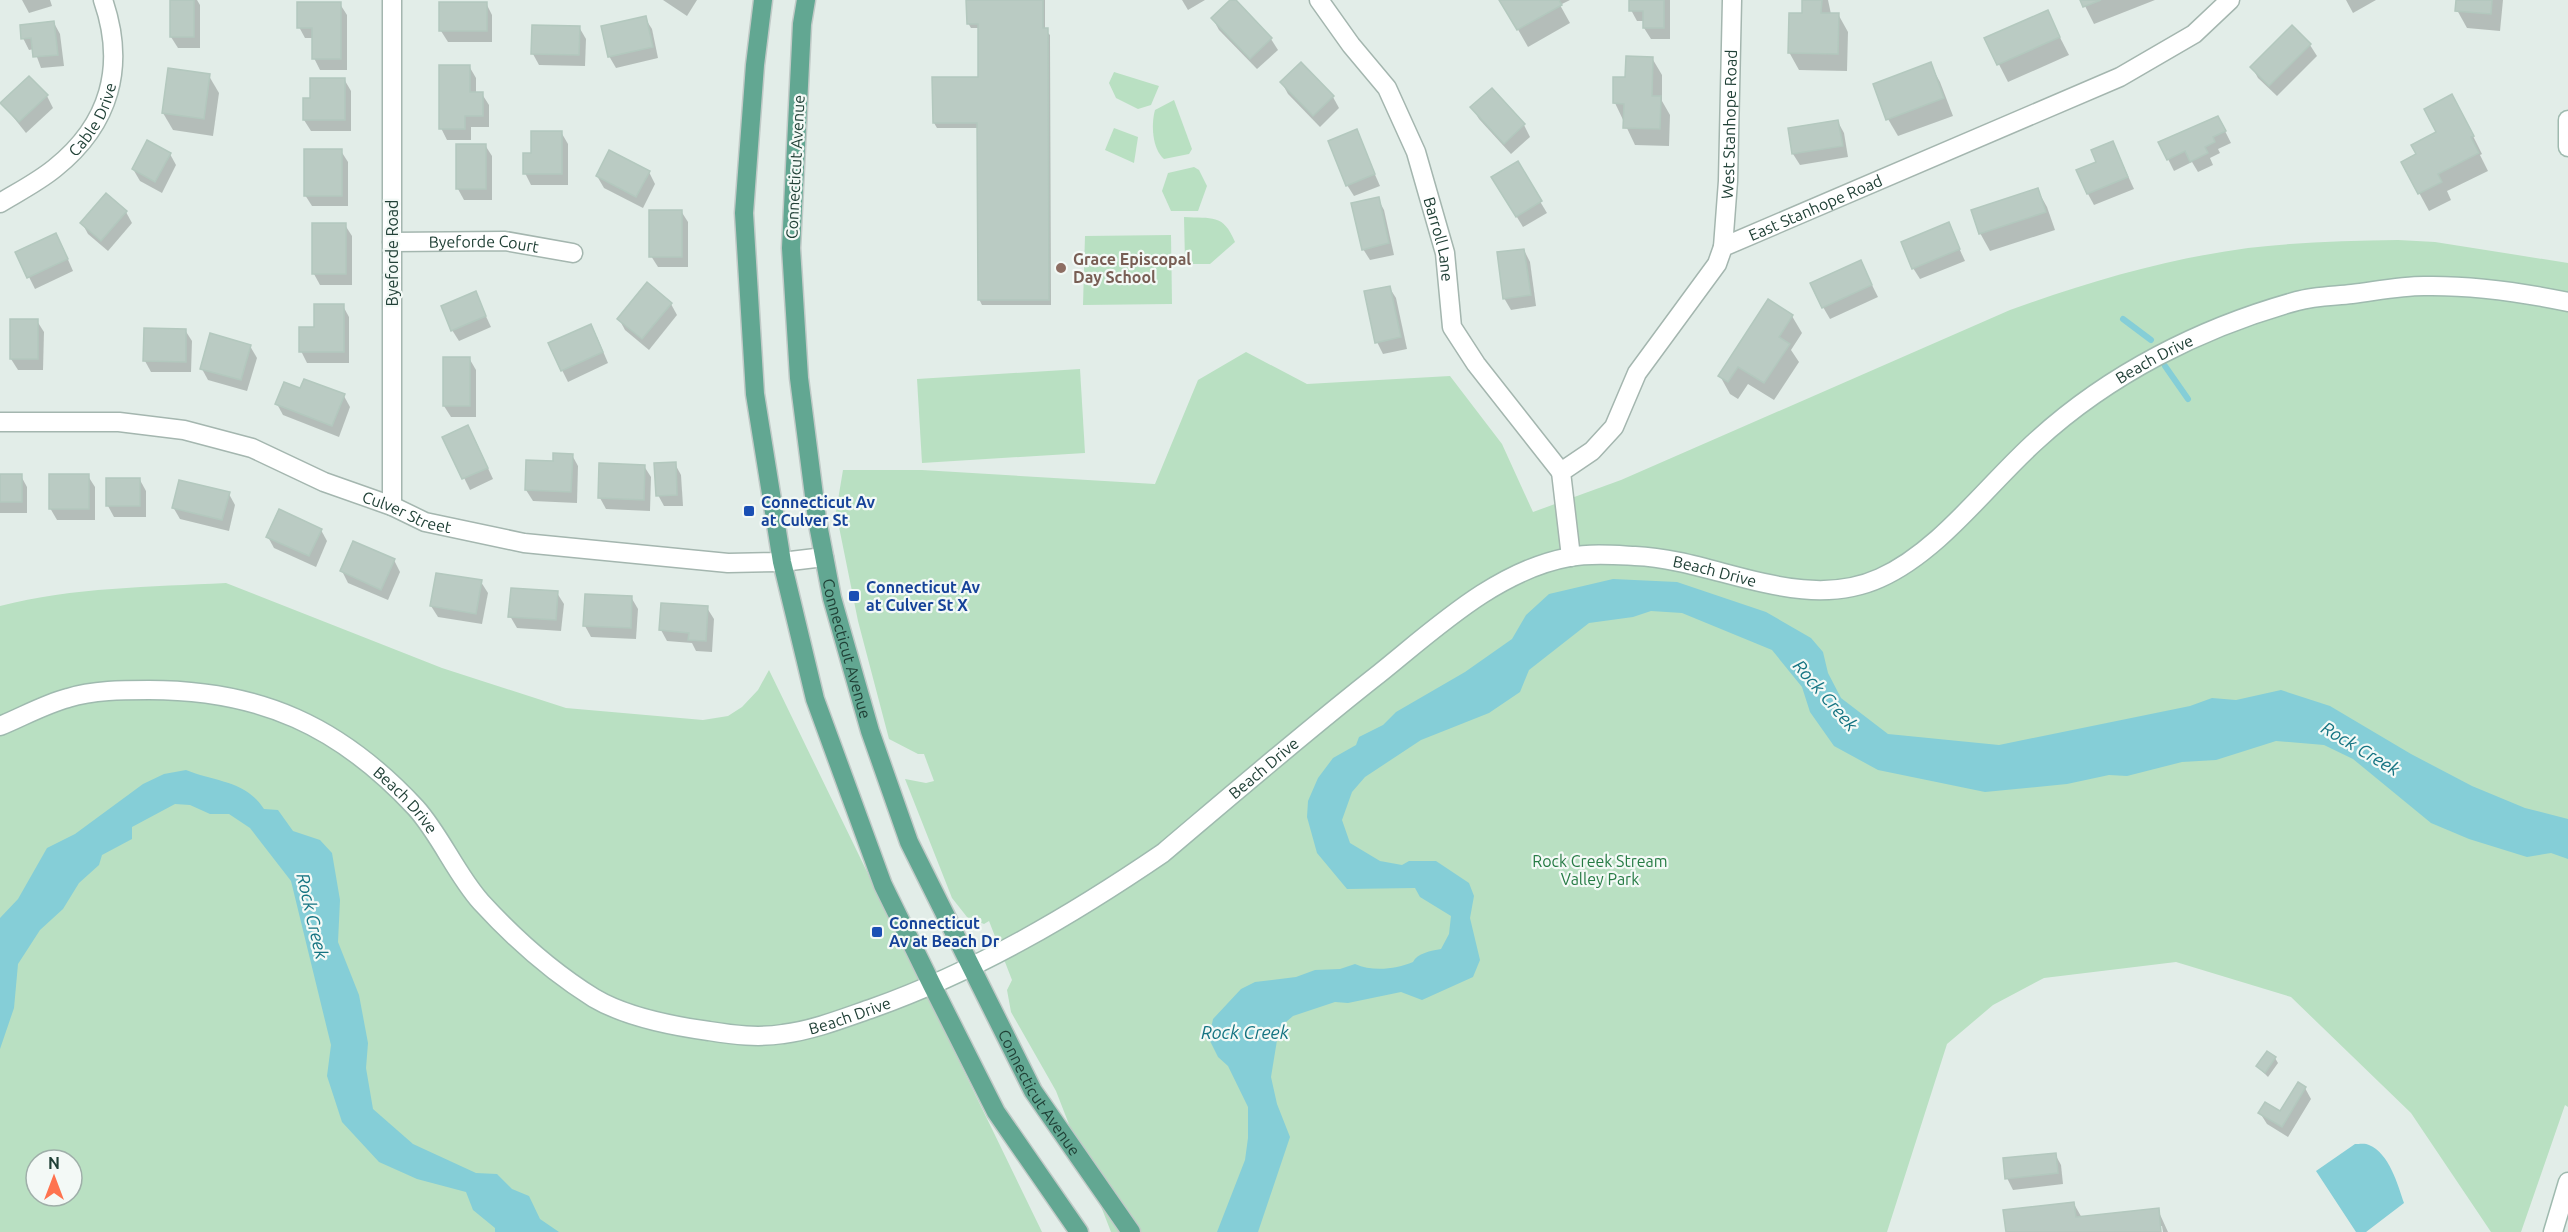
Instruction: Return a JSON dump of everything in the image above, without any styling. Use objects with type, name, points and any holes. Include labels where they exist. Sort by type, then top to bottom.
[{"type":"main road","points":[[763,0],[755,65],[744,213],[754,394],[782,562],[815,699],[883,885],[932,985],[996,1112],[1079,1232]]},
{"type":"main road","name":"Connecticut Avenue","points":[[800,1],[801,44],[791,248],[799,378],[817,519],[832,598],[870,731],[909,842],[1033,1091],[1131,1232]]},
{"type":"street","name":"Cable Drive","points":[[0,203],[54,168],[86,138],[103,110],[113,79],[115,45],[103,0]]},
{"type":"street","name":"Byeforde Road","points":[[392,0],[392,506]]},
{"type":"street","name":"Barroll Lane","points":[[1320,0],[1351,45],[1386,88],[1416,152],[1445,253],[1452,327],[1476,364],[1561,472]]},
{"type":"street","name":"West Stanhope Road","points":[[1723,247],[1728,181],[1732,0]]},
{"type":"street","name":"East Stanhope Road","points":[[1723,247],[2121,77],[2194,34],[2229,0]]},
{"type":"street","points":[[2568,120],[2568,147]]},
{"type":"street","name":"Byeforde Court","points":[[392,242],[505,240],[573,253]]},
{"type":"street","points":[[1571,557],[1561,472],[1592,451],[1614,427],[1637,373],[1717,264],[1723,247]]},
{"type":"street","name":"Beach Drive","points":[[0,726],[69,697],[126,690],[190,690],[230,695],[273,707],[330,736],[367,761],[418,810],[480,900],[534,955],[596,999],[664,1024],[742,1036],[782,1035],[821,1026],[932,985],[1000,955],[1163,854],[1325,716],[1473,599],[1511,578],[1571,557],[1637,556],[1677,561],[1792,589],[1843,588],[1878,579],[1920,554],[2037,440],[2093,393],[2190,339],[2299,300],[2421,286],[2486,288],[2522,292],[2568,302]]},
{"type":"street","name":"Culver Street","points":[[0,422],[118,422],[184,430],[252,448],[324,482],[392,506],[425,522],[524,543],[728,563],[782,562],[824,557]]},
{"type":"street","points":[[2553,1232],[2568,1182]]},
{"type":"green space","points":[[1114,72],[1159,86],[1151,105],[1138,109],[1116,98],[1109,83]]},
{"type":"green space","points":[[1174,100],[1192,149],[1189,154],[1164,159],[1155,143],[1153,129],[1155,110]]},
{"type":"green space","points":[[1114,128],[1138,137],[1134,163],[1105,150]]},
{"type":"green space","points":[[1194,167],[1199,170],[1207,186],[1198,211],[1171,211],[1162,191],[1168,173]]},
{"type":"green space","points":[[1184,217],[1216,219],[1226,226],[1235,242],[1210,264],[1189,264],[1185,261]]},
{"type":"green space","points":[[1171,235],[1172,304],[1083,305],[1085,236]]},
{"type":"green space","name":"Rock Creek Stream Valley Park","points":[[2341,241],[2435,242],[2568,263],[2568,1107],[2565,1105],[2521,1232],[2491,1232],[2411,1113],[2291,997],[2176,962],[2044,978],[1993,1005],[1947,1044],[1887,1232],[1111,1232],[1056,1091],[1011,1012],[1007,990],[1012,980],[989,921],[984,924],[967,917],[952,898],[905,779],[926,783],[934,781],[924,754],[918,754],[889,739],[858,621],[836,512],[843,470],[922,470],[1155,484],[1198,380],[1246,352],[1307,384],[1450,376],[1502,444],[1533,512],[1621,480],[2010,310],[2068,290],[2187,258],[2248,248]]},
{"type":"green space","points":[[1080,369],[1085,453],[922,463],[917,379]]},
{"type":"green space","points":[[226,583],[442,668],[566,708],[703,720],[728,716],[742,707],[758,690],[769,670],[1042,1232],[0,1232],[0,606],[84,591]]},
{"type":"water","name":"Rock Creek","points":[[1613,579],[1677,582],[1766,612],[1811,638],[1823,652],[1828,673],[1841,698],[1888,734],[1999,745],[2190,706],[2212,698],[2236,700],[2281,690],[2330,706],[2411,754],[2472,786],[2525,808],[2568,819],[2568,859],[2551,853],[2527,857],[2469,839],[2431,823],[2353,759],[2324,745],[2276,741],[2216,760],[2182,762],[2127,776],[2109,775],[2067,784],[1985,792],[1878,770],[1834,746],[1810,712],[1802,687],[1772,650],[1682,613],[1651,611],[1633,617],[1589,623],[1529,670],[1520,692],[1489,713],[1421,740],[1365,777],[1352,792],[1342,820],[1350,843],[1380,861],[1402,865],[1409,861],[1436,861],[1469,883],[1474,896],[1470,918],[1480,960],[1473,977],[1422,1000],[1401,992],[1348,1003],[1335,1002],[1293,1016],[1279,1028],[1271,1077],[1277,1104],[1290,1137],[1258,1232],[1217,1232],[1245,1160],[1248,1107],[1228,1066],[1218,1057],[1209,1039],[1213,1019],[1241,989],[1255,982],[1296,977],[1315,970],[1340,969],[1355,964],[1377,969],[1399,966],[1413,962],[1425,953],[1441,949],[1449,934],[1451,916],[1420,897],[1415,888],[1347,889],[1317,853],[1307,817],[1308,801],[1318,778],[1333,758],[1356,745],[1359,737],[1383,725],[1396,712],[1465,672],[1512,639],[1526,615],[1549,594]]},
{"type":"water","name":"Rock Creek","points":[[186,770],[229,783],[248,792],[264,809],[278,810],[293,831],[320,840],[332,853],[340,900],[338,942],[359,995],[368,1043],[366,1068],[373,1109],[413,1144],[476,1173],[497,1174],[512,1189],[529,1196],[540,1219],[559,1232],[495,1232],[495,1228],[473,1210],[466,1192],[417,1179],[379,1162],[342,1122],[327,1076],[331,1045],[291,881],[250,828],[229,814],[210,814],[190,805],[175,804],[132,827],[132,839],[102,855],[99,865],[79,883],[63,909],[40,930],[18,964],[14,1008],[0,1049],[0,918],[18,899],[47,848],[75,834],[143,784],[164,774]]},
{"type":"water","points":[[2355,1144],[2368,1144],[2382,1155],[2392,1170],[2404,1203],[2366,1232],[2356,1232],[2316,1171]]},
{"type":"building","points":[[170,0],[194,0],[194,37],[170,37]]},
{"type":"building","name":"Grace Episcopal Day School","points":[[966,0],[1043,0],[1043,28],[1048,28],[1049,300],[978,300],[977,123],[933,123],[932,77],[978,77],[978,24],[967,24]]},
{"type":"building","points":[[1230,0],[1236,0],[1272,38],[1250,59],[1211,18]]},
{"type":"building","points":[[1499,0],[1559,0],[1562,5],[1517,30]]},
{"type":"building","points":[[1629,0],[1664,0],[1664,28],[1643,28],[1643,11],[1629,11]]},
{"type":"building","points":[[1802,0],[1822,0],[1821,13],[1839,13],[1838,54],[1788,53],[1789,13],[1802,13]]},
{"type":"building","points":[[2080,0],[2101,0],[2083,7]]},
{"type":"building","points":[[2456,0],[2492,0],[2491,14],[2455,11]]},
{"type":"building","points":[[297,2],[341,2],[341,59],[312,59],[312,28],[297,28]]},
{"type":"building","points":[[439,2],[487,2],[487,31],[439,31]]},
{"type":"building","points":[[2048,10],[2060,37],[1997,65],[1984,38]]},
{"type":"building","points":[[646,16],[653,47],[608,57],[601,26]]},
{"type":"building","points":[[54,21],[58,55],[33,57],[31,38],[21,39],[20,25]]},
{"type":"building","points":[[532,25],[580,26],[579,55],[531,54]]},
{"type":"building","points":[[2292,25],[2311,44],[2269,86],[2250,67]]},
{"type":"building","points":[[1626,56],[1653,57],[1652,96],[1661,96],[1660,129],[1623,128],[1624,104],[1613,103],[1613,77],[1625,77]]},
{"type":"building","points":[[1301,62],[1334,96],[1313,116],[1280,82]]},
{"type":"building","points":[[1931,62],[1944,98],[1886,120],[1873,84]]},
{"type":"building","points":[[439,65],[470,65],[470,92],[483,92],[483,116],[465,116],[465,129],[439,129]]},
{"type":"building","points":[[168,68],[210,74],[204,119],[162,113]]},
{"type":"building","points":[[29,76],[48,95],[19,122],[0,103]]},
{"type":"building","points":[[310,78],[345,78],[345,120],[303,120],[303,98],[310,98]]},
{"type":"building","points":[[1492,88],[1525,124],[1504,144],[1470,107]]},
{"type":"building","points":[[2452,94],[2474,136],[2471,137],[2479,153],[2438,174],[2442,182],[2418,194],[2401,162],[2416,154],[2411,145],[2436,132],[2424,109]]},
{"type":"building","points":[[2218,116],[2226,131],[2213,137],[2215,142],[2205,147],[2208,153],[2190,162],[2185,151],[2167,160],[2158,142]]},
{"type":"building","points":[[1838,120],[1843,146],[1792,154],[1788,128]]},
{"type":"building","points":[[1357,129],[1375,174],[1346,186],[1328,141]]},
{"type":"building","points":[[531,131],[562,131],[562,174],[523,174],[523,153],[531,153]]},
{"type":"building","points":[[147,140],[171,153],[155,182],[132,169]]},
{"type":"building","points":[[2113,141],[2128,177],[2087,194],[2076,170],[2096,162],[2091,150]]},
{"type":"building","points":[[456,144],[486,144],[486,189],[456,189]]},
{"type":"building","points":[[304,149],[342,149],[342,196],[304,196]]},
{"type":"building","points":[[609,150],[650,171],[636,197],[596,176]]},
{"type":"building","points":[[1518,161],[1542,201],[1516,217],[1491,177]]},
{"type":"building","points":[[2038,188],[2046,212],[1979,234],[1971,210]]},
{"type":"building","points":[[106,193],[127,211],[101,241],[80,223]]},
{"type":"building","points":[[1379,197],[1389,243],[1362,250],[1351,203]]},
{"type":"building","points":[[649,210],[682,210],[682,257],[649,257]]},
{"type":"building","points":[[1949,222],[1960,249],[1912,269],[1901,242]]},
{"type":"building","points":[[312,223],[346,223],[346,274],[312,274]]},
{"type":"building","points":[[56,233],[68,259],[27,278],[15,252]]},
{"type":"building","points":[[1524,249],[1531,295],[1503,299],[1497,252]]},
{"type":"building","points":[[1861,260],[1872,285],[1822,308],[1810,283]]},
{"type":"building","points":[[647,282],[672,303],[642,339],[617,319]]},
{"type":"building","points":[[1390,286],[1401,337],[1375,343],[1364,291]]},
{"type":"building","points":[[476,291],[486,316],[451,331],[441,306]]},
{"type":"building","points":[[1768,299],[1793,315],[1779,337],[1790,344],[1764,383],[1738,367],[1728,382],[1718,376]]},
{"type":"building","points":[[314,304],[344,304],[344,352],[299,352],[299,327],[314,327]]},
{"type":"building","points":[[10,319],[38,319],[38,359],[10,359]]},
{"type":"building","points":[[591,324],[603,352],[561,371],[548,343]]},
{"type":"building","points":[[144,328],[186,329],[186,362],[143,361]]},
{"type":"building","points":[[210,333],[251,345],[241,380],[200,369]]},
{"type":"building","points":[[443,357],[470,357],[470,406],[443,406]]},
{"type":"building","points":[[304,379],[345,394],[332,426],[275,404],[284,382],[300,388]]},
{"type":"building","points":[[468,425],[488,468],[462,479],[442,437]]},
{"type":"building","points":[[553,453],[573,454],[571,492],[525,490],[526,460],[553,461]]},
{"type":"building","points":[[676,462],[677,495],[656,496],[654,463]]},
{"type":"building","points":[[599,463],[645,465],[644,500],[598,498]]},
{"type":"building","points":[[0,474],[22,474],[22,502],[0,502]]},
{"type":"building","points":[[49,474],[89,474],[89,509],[49,509]]},
{"type":"building","points":[[106,478],[140,478],[140,506],[106,506]]},
{"type":"building","points":[[179,480],[230,492],[222,520],[172,508]]},
{"type":"building","points":[[279,509],[322,529],[309,556],[266,537]]},
{"type":"building","points":[[353,541],[395,559],[381,590],[340,571]]},
{"type":"building","points":[[436,573],[482,580],[476,614],[430,606]]},
{"type":"building","points":[[511,588],[558,591],[556,620],[508,617]]},
{"type":"building","points":[[585,594],[632,596],[631,628],[583,626]]},
{"type":"building","points":[[661,603],[708,606],[706,641],[688,640],[689,633],[659,630]]},
{"type":"building","points":[[2267,1051],[2276,1057],[2265,1073],[2256,1066]]},
{"type":"building","points":[[2298,1082],[2306,1087],[2282,1127],[2258,1113],[2265,1102],[2280,1111]]},
{"type":"building","points":[[2056,1153],[2058,1173],[2005,1179],[2003,1158]]},
{"type":"building","points":[[2074,1202],[2076,1217],[2159,1208],[2161,1232],[2006,1232],[2003,1210]]},
{"type":"waterway","points":[[2123,319],[2151,340]]},
{"type":"waterway","points":[[2165,366],[2188,399]]},
{"type":"place","name":"Grace Episcopal Day School","points":[[1061,268]]},
{"type":"place","name":"Connecticut Av at Culver St","points":[[749,511]]},
{"type":"place","name":"Connecticut Av at Culver St X","points":[[854,596]]},
{"type":"place","name":"Connecticut Av at Beach Dr","points":[[877,932]]}]
